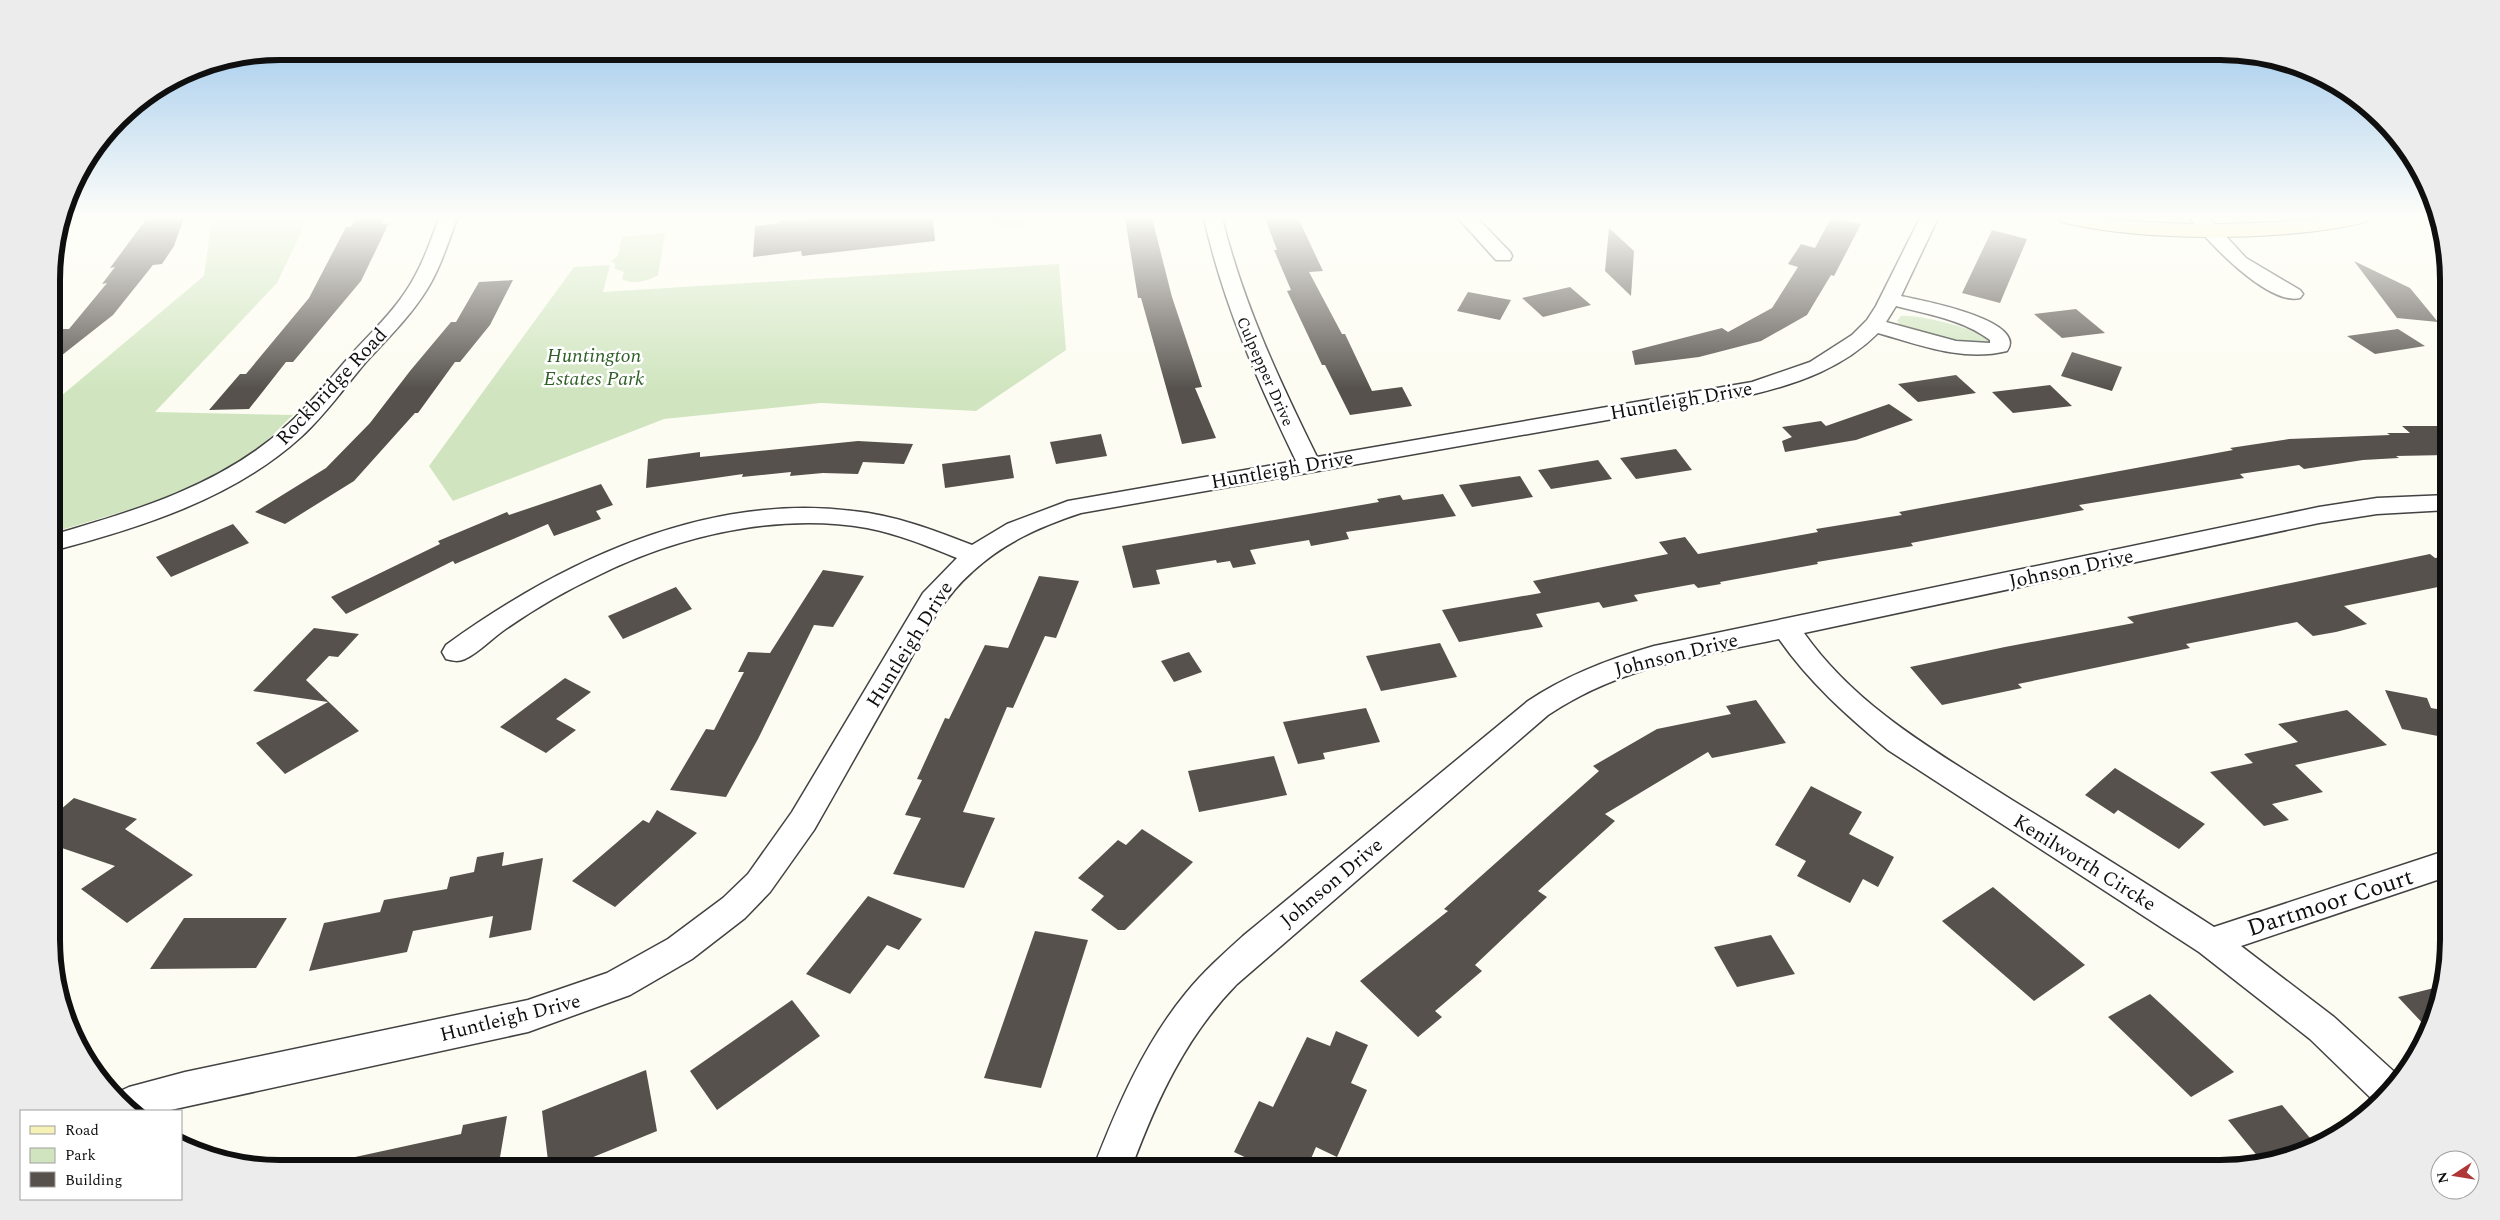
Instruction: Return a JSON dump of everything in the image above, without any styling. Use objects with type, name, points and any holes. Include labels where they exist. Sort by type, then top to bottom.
[{"type":"street","name":"Rockbridge Road","points":[[60,540],[176,503],[256,462],[302,423],[402,310],[425,275]]},
{"type":"street","name":"Culpepper Drive","points":[[1228,275],[1240,315],[1269,384],[1309,464]]},
{"type":"street","name":"Huntleigh Drive","points":[[133,1103],[185,1089],[528,1016],[618,984],[680,949],[734,908],[780,856],[932,599],[950,577],[973,555],[1022,525],[1077,506],[1309,464],[1754,388],[1810,370],[1838,355],[1860,339],[1873,325],[1890,299],[1902,275]]},
{"type":"street","points":[[2257,275],[2293,294]]},
{"type":"street","points":[[1873,325],[1971,351],[1990,351],[2000,347],[2000,338],[1992,330],[1977,323],[1890,299]]},
{"type":"street","name":"Johnson Drive","points":[[1115,1160],[1145,1087],[1182,1026],[1216,984],[1255,946],[1538,708],[1563,691],[1590,677],[1630,663],[1786,628],[2319,515],[2377,506],[2440,502]]},
{"type":"street","points":[[456,652],[488,626],[568,580],[653,545],[722,525],[800,516],[851,518],[895,526],[973,555]]},
{"type":"street","name":"Kenilworth Circke","points":[[1786,628],[1807,658],[1850,703],[1898,742],[2211,942],[2322,1028],[2384,1086]]},
{"type":"street","name":"Dartmoor Court","points":[[2211,942],[2440,866]]},
{"type":"green space","points":[[281,275],[277,283],[155,412],[293,415],[260,446],[213,476],[162,499],[60,530],[61,396],[204,276]]},
{"type":"green space","name":"Huntington Estates Park","points":[[568,275],[607,275],[603,292],[881,275],[1060,275],[1066,350],[976,411],[821,403],[664,419],[453,501],[429,466]]},
{"type":"green space","points":[[623,275],[658,275],[640,282],[622,279]]},
{"type":"green space","points":[[1901,316],[1920,317],[1961,327],[1990,340],[1989,344],[1973,346],[1902,327],[1897,321]]},
{"type":"building","points":[[109,275],[145,275],[113,315],[60,357],[60,330],[69,329],[107,283],[102,284]]},
{"type":"building","points":[[321,275],[364,275],[361,281],[293,362],[286,362],[249,409],[209,410],[240,374],[246,374],[309,298]]},
{"type":"building","points":[[1134,275],[1166,275],[1202,387],[1195,388],[1216,438],[1182,444],[1141,298],[1138,298]]},
{"type":"building","points":[[1285,275],[1311,275],[1342,334],[1345,334],[1372,391],[1402,387],[1412,406],[1350,415],[1325,365],[1322,365],[1287,291],[1291,290]]},
{"type":"building","points":[[1609,275],[1632,275],[1631,296]]},
{"type":"building","points":[[1793,275],[1835,275],[1831,275],[1807,315],[1761,341],[1699,357],[1635,365],[1632,351],[1722,328],[1728,332],[1772,308]]},
{"type":"building","points":[[1971,275],[2012,275],[2000,303],[1962,293]]},
{"type":"building","points":[[2365,275],[2383,275],[2410,288],[2438,322],[2397,318]]},
{"type":"building","points":[[513,280],[490,325],[460,362],[455,362],[418,413],[415,413],[354,481],[285,524],[255,512],[326,468],[370,423],[451,322],[456,322],[479,282]]},
{"type":"building","points":[[1570,287],[1591,305],[1543,317],[1522,298]]},
{"type":"building","points":[[1468,292],[1511,300],[1500,320],[1457,311]]},
{"type":"building","points":[[2076,309],[2105,333],[2062,338],[2034,314]]},
{"type":"building","points":[[2398,329],[2425,346],[2375,354],[2347,336]]},
{"type":"building","points":[[2072,352],[2122,367],[2112,391],[2061,376]]},
{"type":"building","points":[[1956,375],[1976,393],[1918,402],[1898,384]]},
{"type":"building","points":[[2050,385],[2072,406],[2013,413],[1992,392]]},
{"type":"building","points":[[1889,404],[1913,420],[1856,440],[1785,452],[1782,441],[1792,437],[1782,427],[1821,421],[1826,426]]},
{"type":"building","points":[[2402,426],[2440,426],[2440,455],[2396,456],[2399,458],[2363,460],[2304,469],[2299,465],[2240,474],[2244,478],[2079,505],[2084,510],[1911,543],[1913,546],[1817,562],[1818,564],[1720,582],[1721,584],[1698,588],[1694,584],[1634,595],[1638,601],[1603,608],[1599,602],[1536,614],[1543,627],[1459,642],[1442,610],[1541,593],[1533,581],[1668,554],[1659,542],[1685,537],[1698,554],[1818,532],[1816,529],[1902,515],[1899,512],[2233,450],[2230,448],[2289,439],[2410,433]]},
{"type":"building","points":[[1101,434],[1107,456],[1056,464],[1050,442]]},
{"type":"building","points":[[858,441],[913,444],[904,464],[863,462],[858,474],[823,473],[790,476],[791,472],[742,477],[743,474],[646,488],[648,459],[700,452],[700,457]]},
{"type":"building","points":[[1676,449],[1692,470],[1636,479],[1620,458]]},
{"type":"building","points":[[1010,455],[1014,478],[945,488],[942,464]]},
{"type":"building","points":[[1598,460],[1612,479],[1551,489],[1538,470]]},
{"type":"building","points":[[1520,476],[1533,497],[1472,507],[1459,485]]},
{"type":"building","points":[[601,484],[613,505],[596,511],[601,519],[554,536],[548,524],[455,564],[453,561],[346,614],[331,597],[440,544],[438,541],[507,512],[509,515]]},
{"type":"building","points":[[1443,494],[1456,516],[1346,532],[1349,539],[1311,546],[1309,540],[1250,550],[1256,564],[1233,568],[1230,561],[1217,563],[1216,560],[1156,570],[1160,584],[1133,588],[1122,546],[1379,502],[1377,499],[1400,495],[1403,500]]},
{"type":"building","points":[[233,524],[249,543],[171,577],[156,557]]},
{"type":"building","points":[[2430,554],[2435,558],[2440,557],[2440,587],[2344,606],[2367,624],[2336,632],[2313,636],[2297,622],[2186,644],[2190,648],[2018,684],[2022,688],[1942,705],[1910,667],[2134,623],[2127,617]]},
{"type":"building","points":[[823,570],[864,576],[833,627],[814,625],[758,739],[726,797],[670,790],[706,729],[714,730],[744,672],[738,672],[748,652],[770,653]]},
{"type":"building","points":[[1039,576],[1079,581],[1056,638],[1045,636],[1013,708],[1007,707],[963,812],[995,818],[964,888],[893,874],[921,818],[905,815],[922,780],[917,779],[945,718],[949,719],[985,645],[1008,648]]},
{"type":"building","points":[[676,587],[692,609],[623,639],[608,616]]},
{"type":"building","points":[[314,628],[359,634],[338,657],[329,656],[306,680],[359,731],[285,774],[256,743],[328,702],[253,691]]},
{"type":"building","points":[[1440,643],[1457,677],[1381,691],[1366,656]]},
{"type":"building","points":[[1189,652],[1202,672],[1174,682],[1161,661]]},
{"type":"building","points":[[565,678],[591,692],[556,719],[576,730],[546,753],[500,727]]},
{"type":"building","points":[[2385,690],[2427,698],[2431,708],[2440,710],[2440,736],[2402,729]]},
{"type":"building","points":[[1756,700],[1786,743],[1712,758],[1708,752],[1605,814],[1615,821],[1538,891],[1547,897],[1475,965],[1482,971],[1435,1011],[1442,1017],[1418,1037],[1360,981],[1448,911],[1444,909],[1599,771],[1593,766],[1657,729],[1731,714],[1726,706]]},
{"type":"building","points":[[1366,708],[1380,742],[1323,753],[1325,759],[1298,764],[1283,722]]},
{"type":"building","points":[[2347,710],[2387,745],[2295,765],[2323,792],[2272,804],[2289,820],[2264,826],[2210,772],[2253,763],[2244,754],[2298,742],[2278,724]]},
{"type":"building","points":[[1274,756],[1287,795],[1199,812],[1188,771]]},
{"type":"building","points":[[2115,768],[2205,824],[2179,849],[2118,810],[2114,814],[2085,795]]},
{"type":"building","points":[[1811,786],[1862,812],[1849,834],[1894,857],[1878,887],[1863,879],[1850,903],[1797,876],[1806,861],[1775,845]]},
{"type":"building","points":[[74,798],[137,819],[125,829],[193,875],[127,923],[81,889],[115,866],[60,847],[60,810]]},
{"type":"building","points":[[657,810],[697,833],[615,907],[572,881],[643,820],[649,823]]},
{"type":"building","points":[[1142,829],[1193,862],[1125,930],[1118,930],[1091,910],[1104,896],[1078,878],[1118,840],[1126,845]]},
{"type":"building","points":[[504,852],[502,866],[543,858],[531,930],[489,938],[493,916],[413,931],[407,952],[309,971],[324,923],[380,912],[384,900],[447,889],[450,877],[474,872],[477,857]]},
{"type":"building","points":[[1993,887],[2085,965],[2034,1001],[1942,921]]},
{"type":"building","points":[[868,896],[922,919],[899,950],[887,945],[850,994],[806,974]]},
{"type":"building","points":[[184,918],[287,918],[256,968],[150,969]]},
{"type":"building","points":[[1035,931],[1088,940],[1041,1088],[984,1078]]},
{"type":"building","points":[[1771,935],[1795,974],[1737,987],[1714,947]]},
{"type":"building","points":[[2435,988],[2423,1024],[2398,997]]},
{"type":"building","points":[[2150,994],[2234,1072],[2191,1097],[2108,1017]]},
{"type":"building","points":[[792,1000],[820,1036],[717,1110],[690,1071]]},
{"type":"building","points":[[1336,1031],[1368,1045],[1351,1083],[1367,1090],[1337,1157],[1316,1147],[1310,1160],[1251,1160],[1234,1152],[1259,1101],[1273,1107],[1307,1037],[1330,1046]]},
{"type":"building","points":[[646,1070],[657,1131],[586,1160],[548,1160],[542,1111]]},
{"type":"building","points":[[2282,1105],[2311,1140],[2277,1153],[2258,1157],[2228,1120]]},
{"type":"building","points":[[507,1116],[500,1160],[346,1160],[461,1134],[463,1125]]}]
